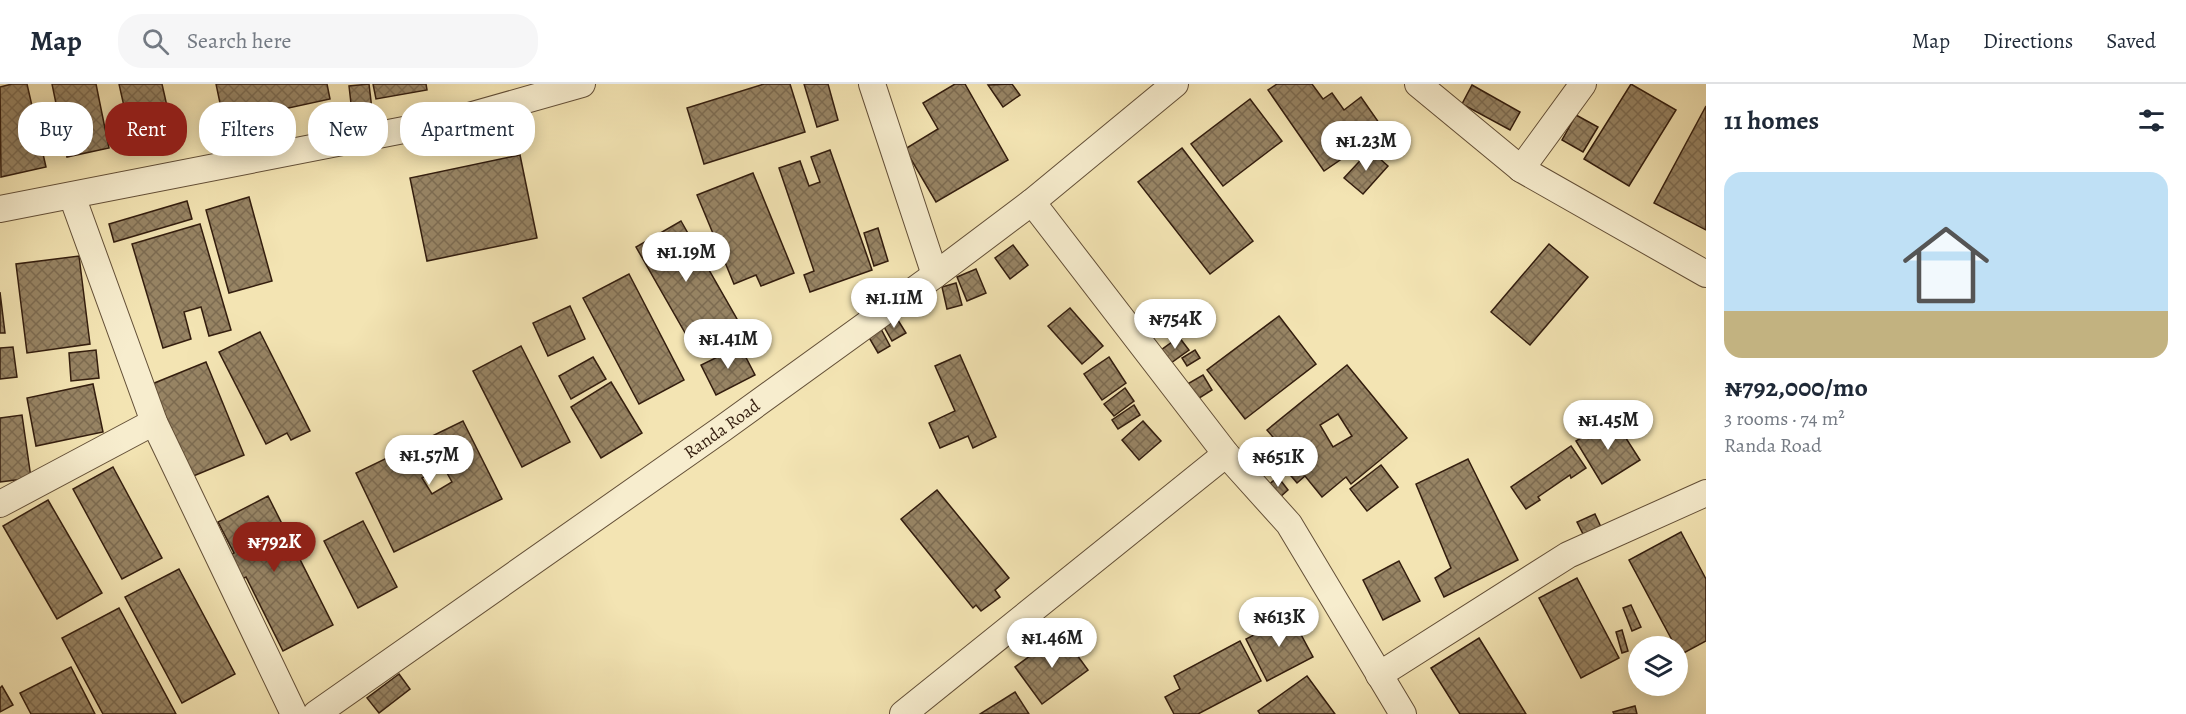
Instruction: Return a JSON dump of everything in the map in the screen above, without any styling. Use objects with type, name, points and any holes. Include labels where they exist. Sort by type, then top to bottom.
[{"type":"street","points":[[0,209],[455,120],[582,84]]},
{"type":"street","points":[[872,84],[935,275]]},
{"type":"street","name":"Randa Road","points":[[316,714],[722,429],[935,275],[1032,202],[1175,84]]},
{"type":"street","points":[[1418,84],[1521,169],[1706,274]]},
{"type":"street","points":[[1521,169],[1583,84]]},
{"type":"street","points":[[72,196],[154,422],[294,714]]},
{"type":"street","points":[[1032,202],[1227,454],[1289,524],[1403,714]]},
{"type":"street","points":[[0,504],[154,422]]},
{"type":"street","points":[[903,714],[1227,454]]},
{"type":"street","points":[[1379,675],[1568,555],[1706,493]]},
{"type":"building","points":[[27,84],[31,102],[18,102],[18,156],[43,156],[46,167],[1,177],[0,87]]},
{"type":"building","points":[[52,84],[96,84],[105,128],[105,149],[93,151],[93,102],[56,102]]},
{"type":"building","points":[[119,84],[162,84],[166,102],[123,102]]},
{"type":"building","points":[[216,84],[327,84],[330,99],[296,106],[296,102],[220,102]]},
{"type":"building","points":[[369,84],[371,102],[351,102],[349,86]]},
{"type":"building","points":[[373,84],[426,84],[427,90],[376,99]]},
{"type":"building","points":[[764,84],[790,84],[805,132],[704,164],[687,108]]},
{"type":"building","points":[[804,84],[828,84],[838,120],[817,127]]},
{"type":"building","points":[[955,84],[965,84],[1008,160],[936,202],[905,149],[938,129],[923,103]]},
{"type":"building","points":[[1012,84],[1020,95],[1003,107],[988,85]]},
{"type":"building","points":[[1277,84],[1312,84],[1323,99],[1332,93],[1344,110],[1361,97],[1384,130],[1324,171],[1268,90]]},
{"type":"building","points":[[1631,84],[1676,110],[1629,186],[1584,159]]},
{"type":"building","points":[[1472,85],[1520,112],[1510,130],[1462,104]]},
{"type":"building","points":[[1250,99],[1282,141],[1223,186],[1191,144]]},
{"type":"building","points":[[1706,106],[1706,230],[1654,203]]},
{"type":"building","points":[[1576,115],[1598,127],[1583,152],[1562,140]]},
{"type":"building","points":[[1182,148],[1253,241],[1210,274],[1138,182]]},
{"type":"building","points":[[830,150],[872,270],[810,292],[804,275],[814,271],[779,168],[800,161],[809,186],[820,182],[811,157]]},
{"type":"building","points":[[1370,150],[1388,166],[1363,194],[1344,178]]},
{"type":"building","points":[[520,156],[537,238],[427,261],[410,178]]},
{"type":"building","points":[[753,173],[794,273],[761,286],[756,275],[734,284],[697,195]]},
{"type":"building","points":[[249,197],[272,281],[229,293],[206,210]]},
{"type":"building","points":[[187,201],[192,219],[114,242],[109,224]]},
{"type":"building","points":[[681,221],[737,319],[692,345],[636,247]]},
{"type":"building","points":[[200,224],[231,330],[209,336],[201,307],[184,312],[191,339],[163,348],[132,244]]},
{"type":"building","points":[[878,228],[888,261],[874,266],[864,233]]},
{"type":"building","points":[[1549,244],[1588,277],[1530,345],[1491,312]]},
{"type":"building","points":[[1013,245],[1028,265],[1010,279],[995,258]]},
{"type":"building","points":[[79,256],[90,344],[27,353],[16,264]]},
{"type":"building","points":[[976,269],[986,293],[967,301],[957,277]]},
{"type":"building","points":[[629,274],[684,380],[639,404],[583,298]]},
{"type":"building","points":[[956,283],[962,305],[947,309],[942,287]]},
{"type":"building","points":[[0,292],[5,333],[0,333]]},
{"type":"building","points":[[570,306],[585,339],[548,356],[533,323]]},
{"type":"building","points":[[1070,308],[1103,346],[1082,364],[1048,326]]},
{"type":"building","points":[[1279,316],[1316,364],[1245,419],[1207,370]]},
{"type":"building","points":[[896,317],[906,333],[892,341],[883,325]]},
{"type":"building","points":[[880,327],[890,346],[878,353],[867,334]]},
{"type":"building","points":[[260,332],[310,431],[291,440],[287,433],[266,444],[219,352]]},
{"type":"building","points":[[1179,337],[1189,350],[1171,363],[1161,350]]},
{"type":"building","points":[[521,346],[570,442],[522,467],[473,371]]},
{"type":"building","points":[[740,346],[755,375],[716,395],[701,365]]},
{"type":"building","points":[[13,347],[17,377],[0,379],[0,348]]},
{"type":"building","points":[[96,350],[99,378],[71,381],[69,353]]},
{"type":"building","points":[[1195,350],[1200,358],[1187,366],[1182,358]]},
{"type":"building","points":[[960,355],[996,437],[973,448],[968,436],[940,448],[929,423],[955,411],[935,366]]},
{"type":"building","points":[[593,357],[606,379],[571,399],[559,376]]},
{"type":"building","points":[[1109,357],[1126,383],[1102,400],[1084,374]]},
{"type":"building","points":[[206,362],[244,455],[191,477],[152,384]]},
{"type":"building","points":[[1347,365],[1407,438],[1351,484],[1346,477],[1322,497],[1305,476],[1297,483],[1274,456],[1283,449],[1267,430]],"holes":[[[1338,414],[1352,436],[1333,447],[1320,425]]]},
{"type":"building","points":[[1203,375],[1212,390],[1193,402],[1184,386]]},
{"type":"building","points":[[611,382],[642,433],[601,458],[571,407]]},
{"type":"building","points":[[93,384],[103,432],[36,446],[27,398]]},
{"type":"building","points":[[1125,388],[1134,401],[1114,416],[1104,404]]},
{"type":"building","points":[[1134,405],[1140,415],[1118,429],[1112,420]]},
{"type":"building","points":[[22,415],[31,478],[0,482],[0,418]]},
{"type":"building","points":[[1613,418],[1640,460],[1602,484],[1576,441]]},
{"type":"building","points":[[463,421],[502,499],[394,552],[356,473]],"holes":[[[443,466],[452,482],[432,494],[422,478]]]},
{"type":"building","points":[[1143,421],[1161,441],[1139,460],[1122,440]]},
{"type":"building","points":[[1571,446],[1586,468],[1571,478],[1570,475],[1538,497],[1540,500],[1526,509],[1511,487]]},
{"type":"building","points":[[1468,459],[1518,560],[1444,597],[1435,578],[1451,568],[1416,484]]},
{"type":"building","points":[[1381,465],[1398,487],[1367,511],[1350,489]]},
{"type":"building","points":[[113,467],[162,558],[122,579],[73,489]]},
{"type":"building","points":[[1278,477],[1288,490],[1278,499],[1267,486]]},
{"type":"building","points":[[937,490],[1009,578],[995,590],[1000,597],[981,611],[976,605],[973,608],[901,519]]},
{"type":"building","points":[[268,496],[333,625],[283,651],[246,577],[236,582],[224,558],[234,553],[218,522]]},
{"type":"building","points":[[48,500],[102,593],[57,619],[3,526]]},
{"type":"building","points":[[1595,514],[1601,527],[1583,534],[1577,522]]},
{"type":"building","points":[[363,521],[397,587],[358,608],[324,541]]},
{"type":"building","points":[[1681,532],[1706,579],[1706,641],[1688,651],[1688,636],[1670,636],[1629,560]]},
{"type":"building","points":[[1399,561],[1420,601],[1383,620],[1363,580]]},
{"type":"building","points":[[179,569],[235,674],[182,703],[125,597]]},
{"type":"building","points":[[1577,578],[1619,658],[1581,678],[1539,598]]},
{"type":"building","points":[[1631,605],[1641,627],[1632,631],[1623,608]]},
{"type":"building","points":[[119,608],[176,714],[103,714],[62,638]]},
{"type":"building","points":[[1291,616],[1313,657],[1267,681],[1246,639]]},
{"type":"building","points":[[1622,630],[1628,651],[1622,653],[1616,632]]},
{"type":"building","points":[[1061,633],[1088,670],[1042,704],[1015,667]]},
{"type":"building","points":[[1479,638],[1526,714],[1460,714],[1431,668]]},
{"type":"building","points":[[1240,641],[1261,681],[1198,714],[1174,714],[1165,697],[1180,689],[1174,676]]},
{"type":"building","points":[[71,667],[95,714],[31,714],[20,693]]},
{"type":"building","points":[[399,674],[410,689],[379,713],[367,698]]},
{"type":"building","points":[[1307,676],[1335,714],[1260,714],[1258,711]]},
{"type":"building","points":[[2,686],[13,705],[0,712],[0,688]]},
{"type":"building","points":[[1015,692],[1029,714],[980,714]]},
{"type":"building","points":[[1635,706],[1637,714],[1614,714],[1613,712]]}]
